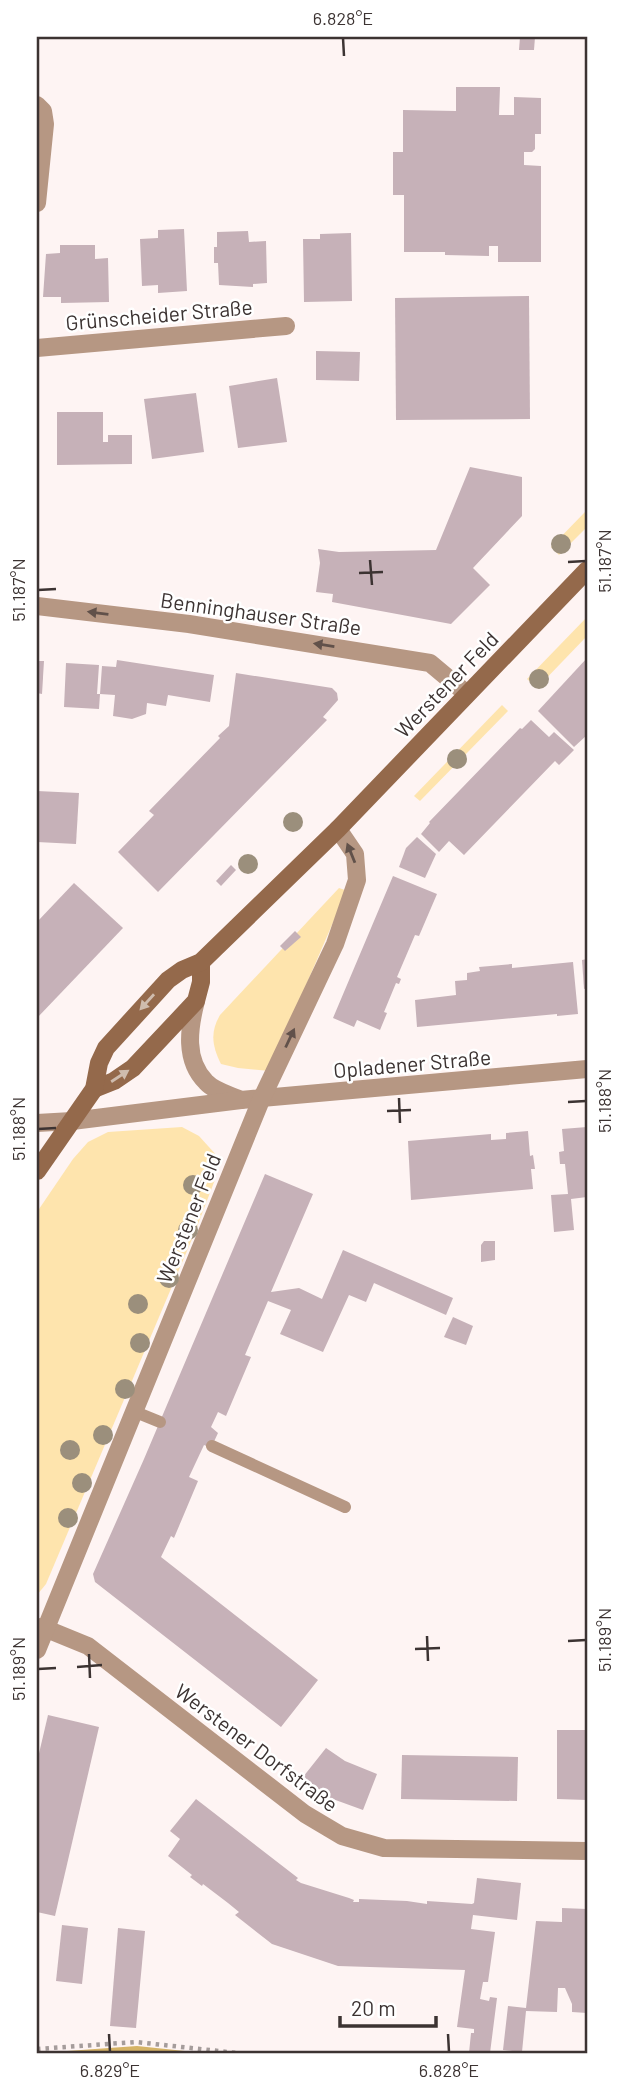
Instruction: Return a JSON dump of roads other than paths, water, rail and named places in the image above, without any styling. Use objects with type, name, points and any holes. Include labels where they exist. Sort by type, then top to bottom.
[{"type":"main road","name":"Werstener Feld","points":[[37,1171],[94,1089],[99,1063],[106,1048],[117,1035],[168,980],[201,962],[338,829],[587,570]]},
{"type":"main road","points":[[195,1001],[201,982],[201,962]]},
{"type":"main road","name":"Werstener Feld","points":[[94,1089],[114,1081],[133,1068],[195,1001]]},
{"type":"street","points":[[37,105],[43,111],[45,124],[37,203]]},
{"type":"street","name":"Grünscheider Straße","points":[[37,348],[286,326]]},
{"type":"street","name":"Benninghauser Straße","points":[[37,606],[189,624],[430,663],[467,694]]},
{"type":"street","name":"Werstener Feld","points":[[41,1628],[261,1100],[335,944],[357,880],[355,854],[338,829]]},
{"type":"street","name":"Opladener Straße","points":[[195,1001],[190,1037],[196,1070],[207,1084],[241,1100]]},
{"type":"street","name":"Opladener Straße","points":[[37,1123],[241,1100],[587,1069]]},
{"type":"street","points":[[37,1650],[41,1628]]},
{"type":"street","name":"Werstener Dorfstraße","points":[[41,1628],[88,1646],[305,1815],[342,1836],[384,1847],[587,1850]]},
{"type":"lane","points":[[133,1411],[160,1422]]},
{"type":"lane","points":[[212,1446],[345,1507]]}]
